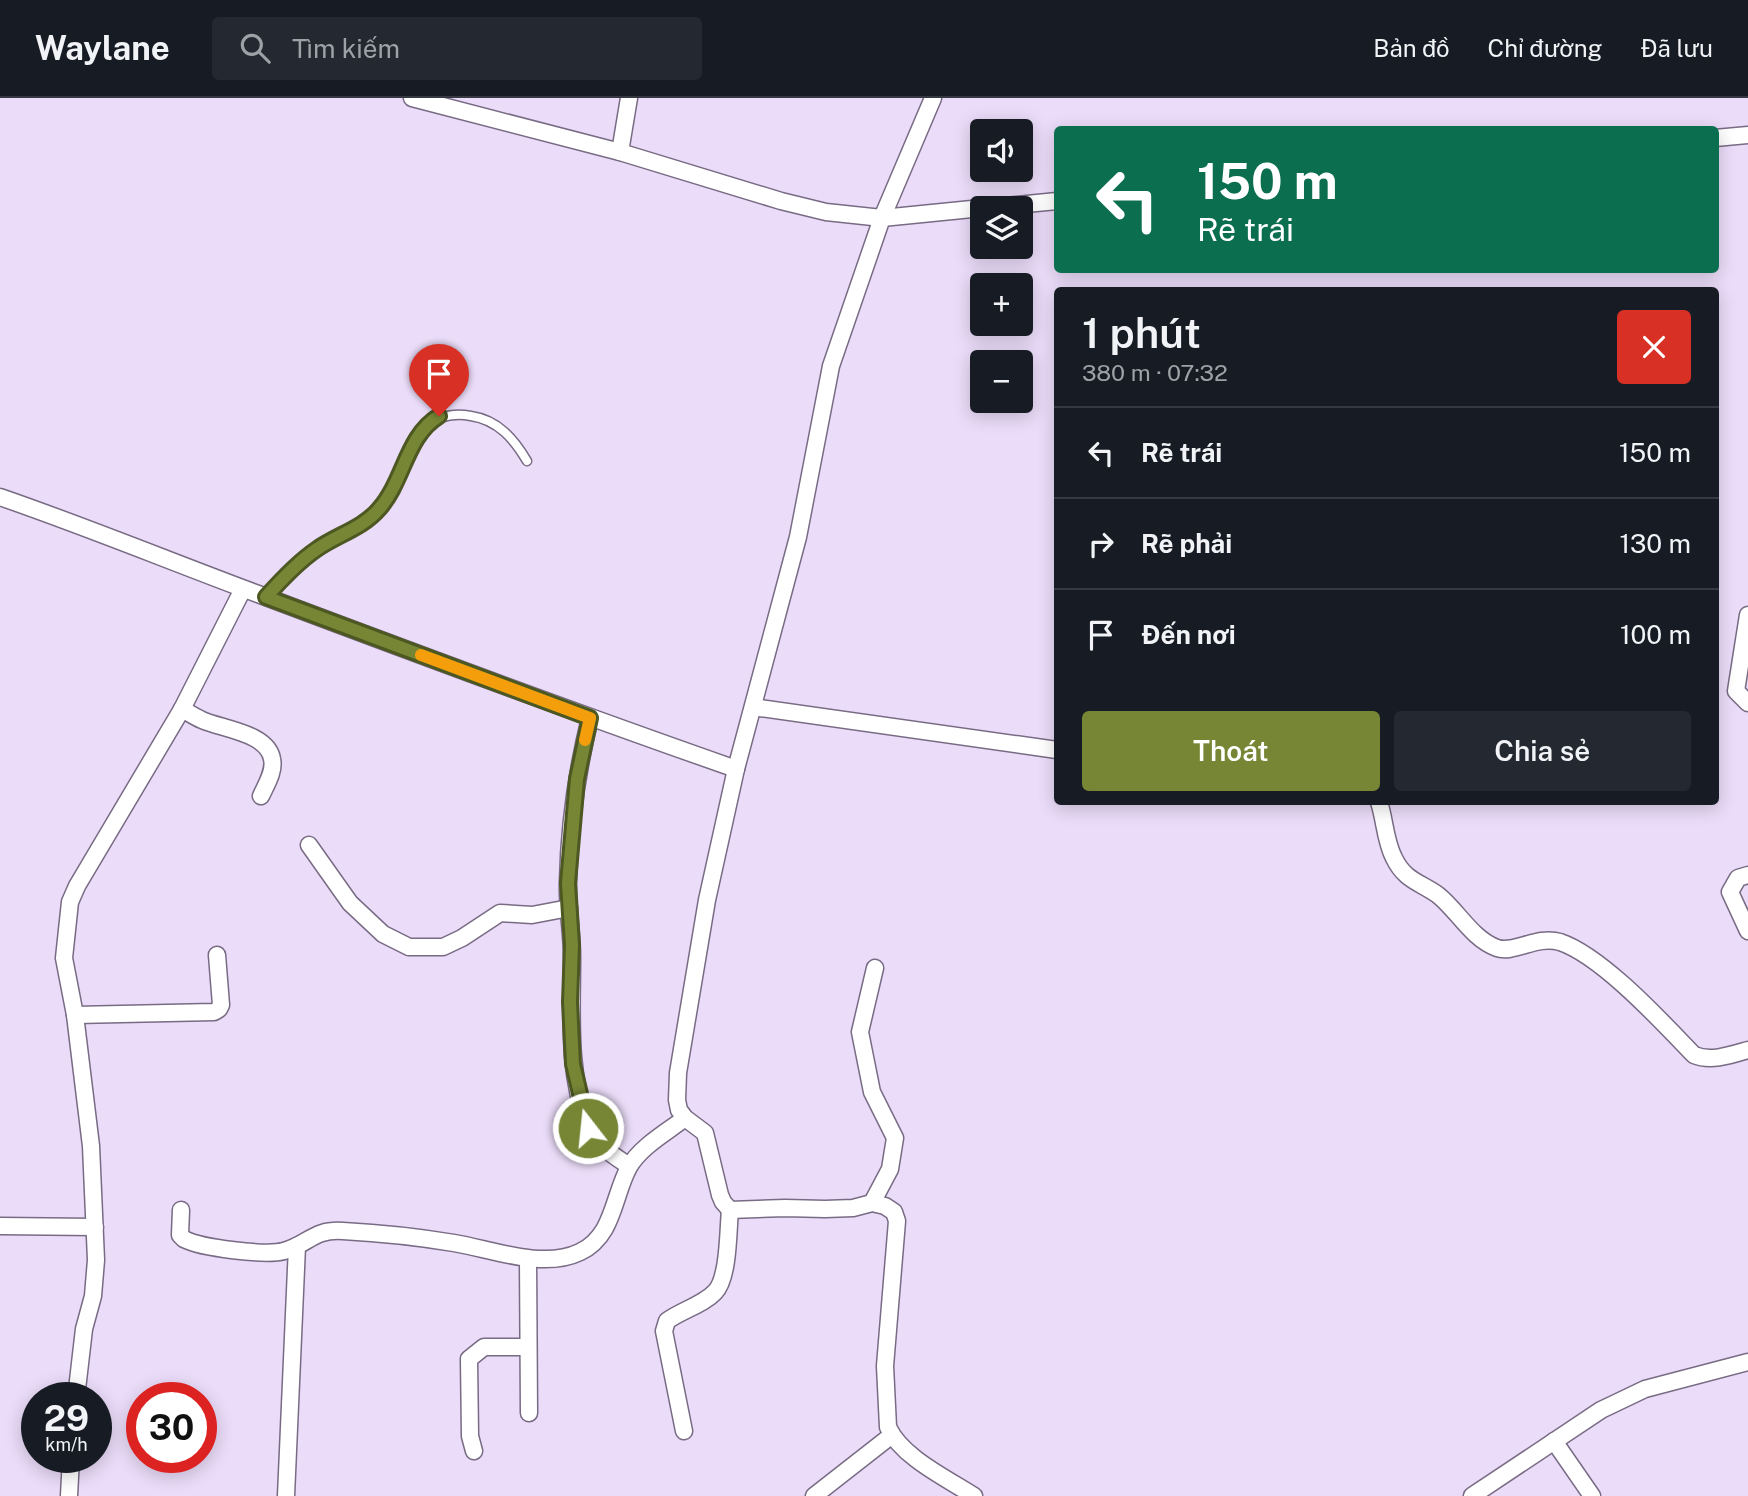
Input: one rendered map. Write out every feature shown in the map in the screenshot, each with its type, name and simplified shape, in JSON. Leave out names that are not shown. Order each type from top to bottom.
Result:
[{"type":"street","points":[[412,98],[456,104],[826,212],[882,218],[970,209]]},
{"type":"street","points":[[620,152],[629,98]]},
{"type":"street","points":[[684,1431],[664,1331],[667,1321],[716,1292],[723,1281],[730,1210],[720,1195],[705,1133],[685,1118],[677,1100],[678,1073],[707,900],[736,769],[799,537],[831,366],[882,218],[933,98]]},
{"type":"street","points":[[1719,138],[1748,135]]},
{"type":"street","points":[[1033,203],[1054,201]]},
{"type":"street","points":[[0,497],[91,528],[243,589],[590,718],[736,769]]},
{"type":"street","points":[[78,1382],[84,1329],[93,1296],[96,1260],[91,1146],[75,1014],[64,958],[70,902],[82,876],[182,709],[243,589]]},
{"type":"street","points":[[1748,615],[1745,653],[1736,691],[1748,703]]},
{"type":"street","points":[[753,707],[1054,750]]},
{"type":"street","points":[[182,709],[202,720],[252,737],[264,746],[270,753],[273,768],[261,796]]},
{"type":"street","points":[[590,718],[577,779],[568,883],[572,945],[571,1040],[579,1094],[588,1128],[607,1152],[629,1166]]},
{"type":"street","points":[[1380,805],[1392,855],[1400,870],[1421,887],[1436,893],[1483,940],[1507,950],[1542,940],[1558,942],[1596,964],[1628,990],[1694,1055],[1702,1058],[1717,1057],[1748,1049]]},
{"type":"street","points":[[309,845],[350,903],[383,934],[409,947],[443,947],[500,913],[532,915],[569,908]]},
{"type":"street","points":[[1748,876],[1738,878],[1730,892],[1748,931]]},
{"type":"street","points":[[75,1014],[214,1012],[221,1005],[217,955]]},
{"type":"street","points":[[872,1203],[890,1169],[895,1138],[872,1092],[860,1032],[875,968]]},
{"type":"street","points":[[181,1210],[180,1235],[189,1242],[236,1250],[282,1252],[324,1230],[452,1242],[528,1259],[564,1257],[579,1253],[591,1245],[607,1223],[629,1166],[641,1152],[685,1118]]},
{"type":"street","points":[[730,1210],[853,1208],[872,1203],[885,1206],[894,1212],[897,1221],[885,1366],[887,1420],[891,1435],[906,1451],[974,1496]]},
{"type":"street","points":[[0,1226],[95,1227]]},
{"type":"street","points":[[286,1496],[296,1246]]},
{"type":"street","points":[[528,1259],[529,1413]]},
{"type":"street","points":[[474,1451],[470,1436],[469,1359],[484,1347],[528,1347]]},
{"type":"street","points":[[1472,1496],[1601,1410],[1645,1389],[1748,1362]]},
{"type":"street","points":[[814,1496],[891,1435]]},
{"type":"street","points":[[1554,1441],[1592,1496]]},
{"type":"street","points":[[69,1496],[70,1473]]},
{"type":"lane","points":[[266,597],[316,550],[366,522],[380,509],[393,489],[415,441],[427,424],[439,416],[454,413],[491,422],[515,442],[527,461]]},
{"type":"slow traffic","points":[[421,655],[590,718],[585,740]]},
{"type":"route","points":[[439,416],[427,424],[415,441],[393,489],[380,509],[366,522],[316,550],[266,597],[590,718],[577,779],[568,883],[572,945],[571,1040],[573,1064],[588,1128]]}]
